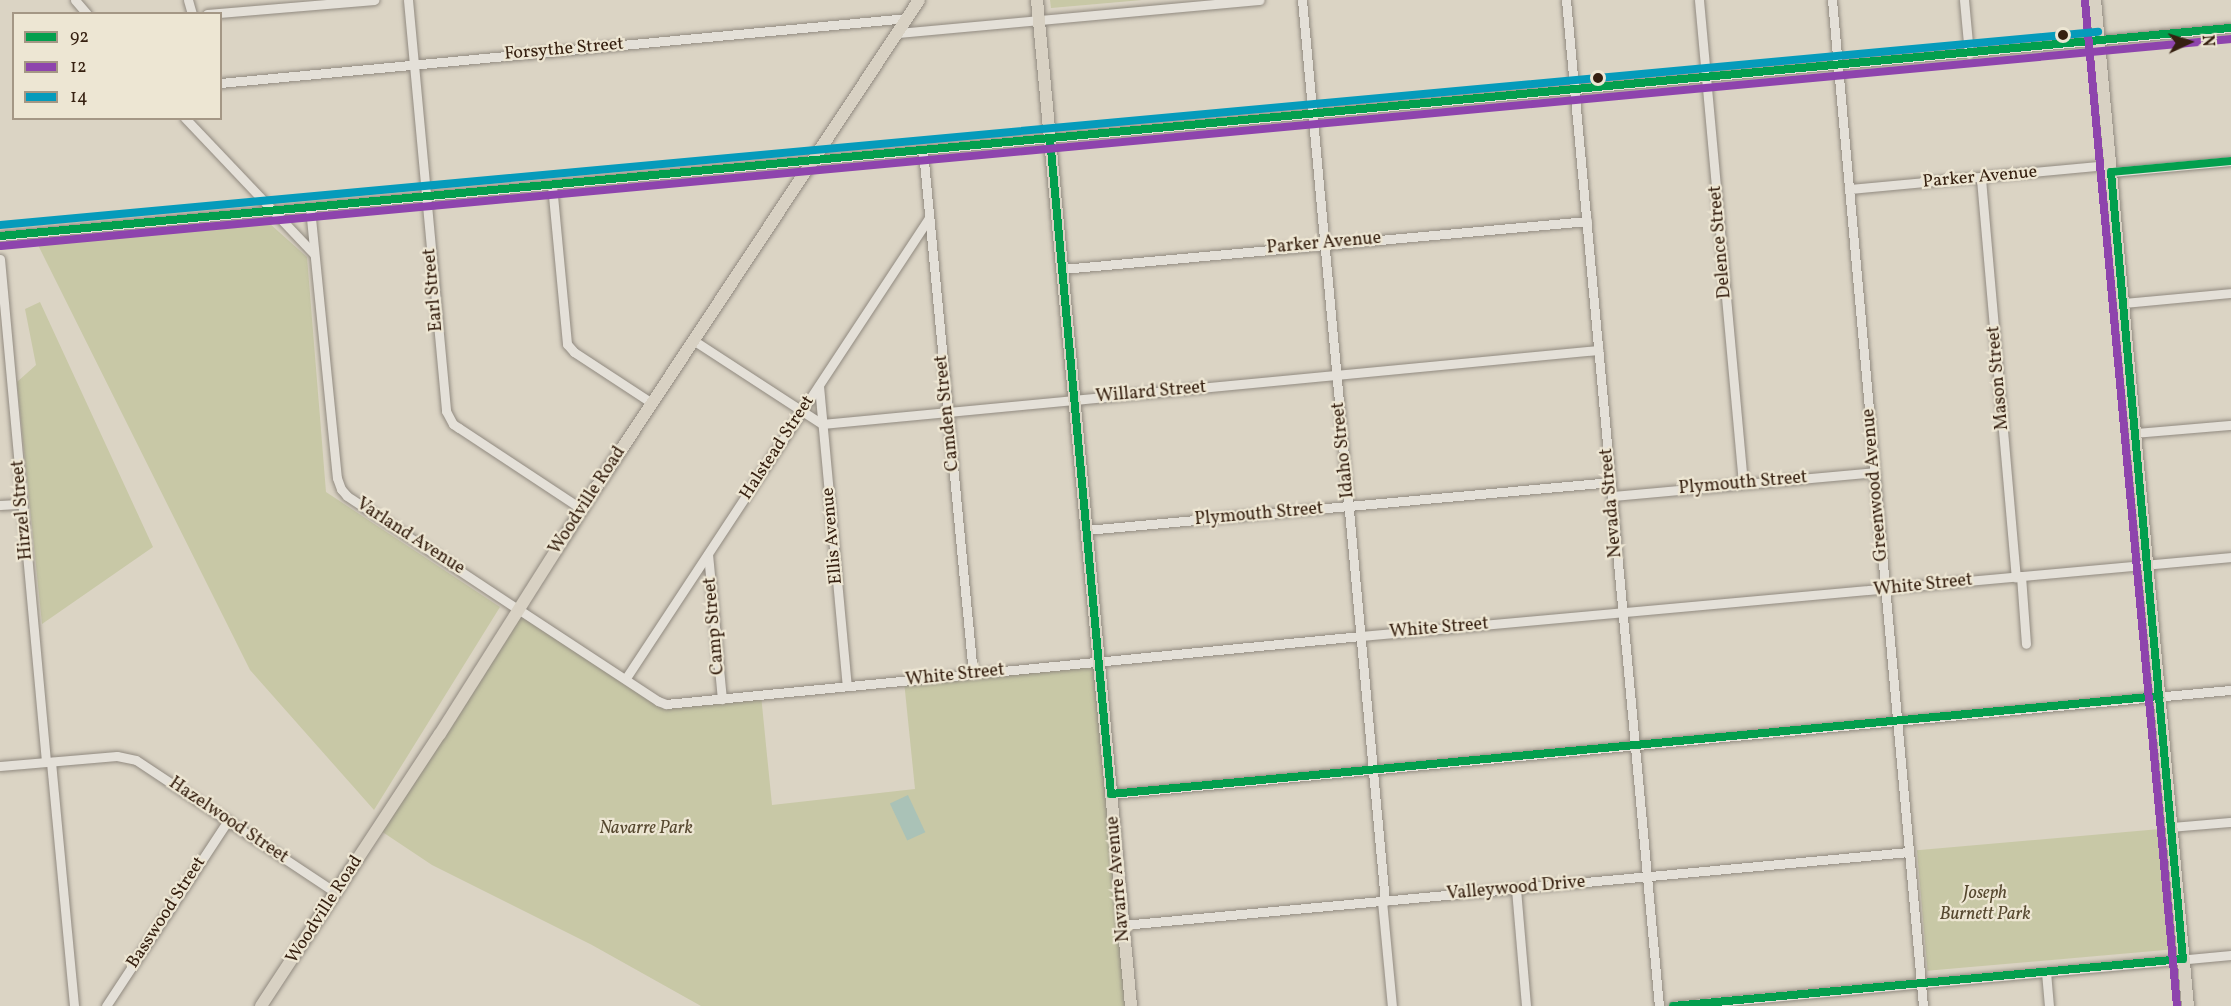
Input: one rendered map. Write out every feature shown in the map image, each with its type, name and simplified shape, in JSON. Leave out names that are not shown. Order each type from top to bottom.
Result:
[{"type":"main road","name":"Woodville Road","points":[[261,1006],[582,509],[919,0]]},
{"type":"main road","name":"Navarre Avenue","points":[[1037,0],[1131,1006]]},
{"type":"main road","points":[[2095,0],[2188,1006]]},
{"type":"street","points":[[75,0],[85,12]]},
{"type":"street","points":[[220,12],[271,4],[374,0]]},
{"type":"street","name":"Earl Street","points":[[408,0],[448,418],[459,428],[582,509]]},
{"type":"street","points":[[897,33],[1199,3],[1260,0]]},
{"type":"street","name":"Idaho Street","points":[[1302,0],[1373,769],[1392,1006]]},
{"type":"street","name":"Nevada Street","points":[[1566,0],[1659,1006]]},
{"type":"street","name":"Delence Street","points":[[1699,0],[1743,483]]},
{"type":"street","name":"Greenwood Avenue","points":[[1832,0],[1923,1006]]},
{"type":"street","points":[[1964,0],[1969,54]]},
{"type":"street","name":"Forsythe Street","points":[[222,83],[907,18]]},
{"type":"street","points":[[0,236],[2099,42],[2227,29],[2231,22]]},
{"type":"street","points":[[187,120],[271,211],[314,253]]},
{"type":"street","name":"Camden Street","points":[[922,151],[973,674]]},
{"type":"street","name":"Parker Avenue","points":[[1849,189],[2110,168],[2231,161]]},
{"type":"street","name":"Mason Street","points":[[1981,178],[2026,645]]},
{"type":"street","points":[[552,185],[567,344],[574,352],[652,403]]},
{"type":"street","name":"Varland Avenue","points":[[310,208],[337,478],[341,489],[347,496],[649,695]]},
{"type":"street","name":"Halstead Street","points":[[626,678],[929,218]]},
{"type":"street","name":"Parker Avenue","points":[[1062,269],[1587,221]]},
{"type":"street","name":"Hirzel Street","points":[[0,259],[22,504],[74,1006]]},
{"type":"street","points":[[2123,303],[2231,293]]},
{"type":"street","points":[[693,340],[822,424]]},
{"type":"street","name":"Willard Street","points":[[822,424],[1598,350]]},
{"type":"street","name":"Ellis Avenue","points":[[819,386],[847,686]]},
{"type":"street","points":[[2135,433],[2231,425]]},
{"type":"street","name":"Plymouth Street","points":[[1612,496],[1875,472]]},
{"type":"street","name":"Plymouth Street","points":[[1086,530],[1611,482]]},
{"type":"street","points":[[0,505],[22,504]]},
{"type":"street","name":"Camp Street","points":[[708,554],[722,699]]},
{"type":"street","name":"White Street","points":[[649,695],[666,704],[1361,636],[2231,557]]},
{"type":"street","points":[[1111,794],[2231,690]]},
{"type":"street","name":"Hazelwood Street","points":[[48,762],[117,756],[136,760],[336,893]]},
{"type":"street","points":[[0,766],[48,762]]},
{"type":"street","name":"Basswood Street","points":[[106,1006],[228,820]]},
{"type":"street","points":[[2171,827],[2231,822]]},
{"type":"street","name":"Valleywood Drive","points":[[1123,925],[1909,852]]},
{"type":"street","points":[[1516,889],[1527,1006]]},
{"type":"street","points":[[1673,1006],[2231,955]]},
{"type":"street","points":[[2046,972],[2049,1006]]},
{"type":"street","points":[[1791,995],[1792,1006]]},
{"type":"green space","points":[[1050,0],[1142,0],[1051,8]]},
{"type":"green space","points":[[269,223],[307,257],[326,492],[500,607],[374,810],[250,670],[38,245]]},
{"type":"green space","points":[[40,302],[153,547],[42,624],[17,382],[36,365],[25,309]]},
{"type":"green space","name":"Navarre Park","points":[[518,609],[658,701],[761,695],[772,805],[915,789],[904,681],[1098,662],[1130,1006],[701,1006],[592,945],[432,865],[378,829]]},
{"type":"green space","name":"Joseph Burnett Park","points":[[2160,829],[2171,950],[1927,971],[1917,850]]},
{"type":"shaded area","points":[[908,795],[925,832],[907,841],[890,803]]},
{"type":"transit line","name":"12","points":[[2085,1],[2177,1006]]},
{"type":"transit line","name":"92","points":[[0,236],[2231,28]]},
{"type":"transit line","name":"14","points":[[0,225],[2098,32]]},
{"type":"transit line","name":"12","points":[[1,246],[2231,39]]},
{"type":"transit line","name":"92","points":[[1050,139],[1111,794],[2159,696]]},
{"type":"transit line","name":"92","points":[[1673,1006],[2183,959],[2111,172],[2231,161]]}]
